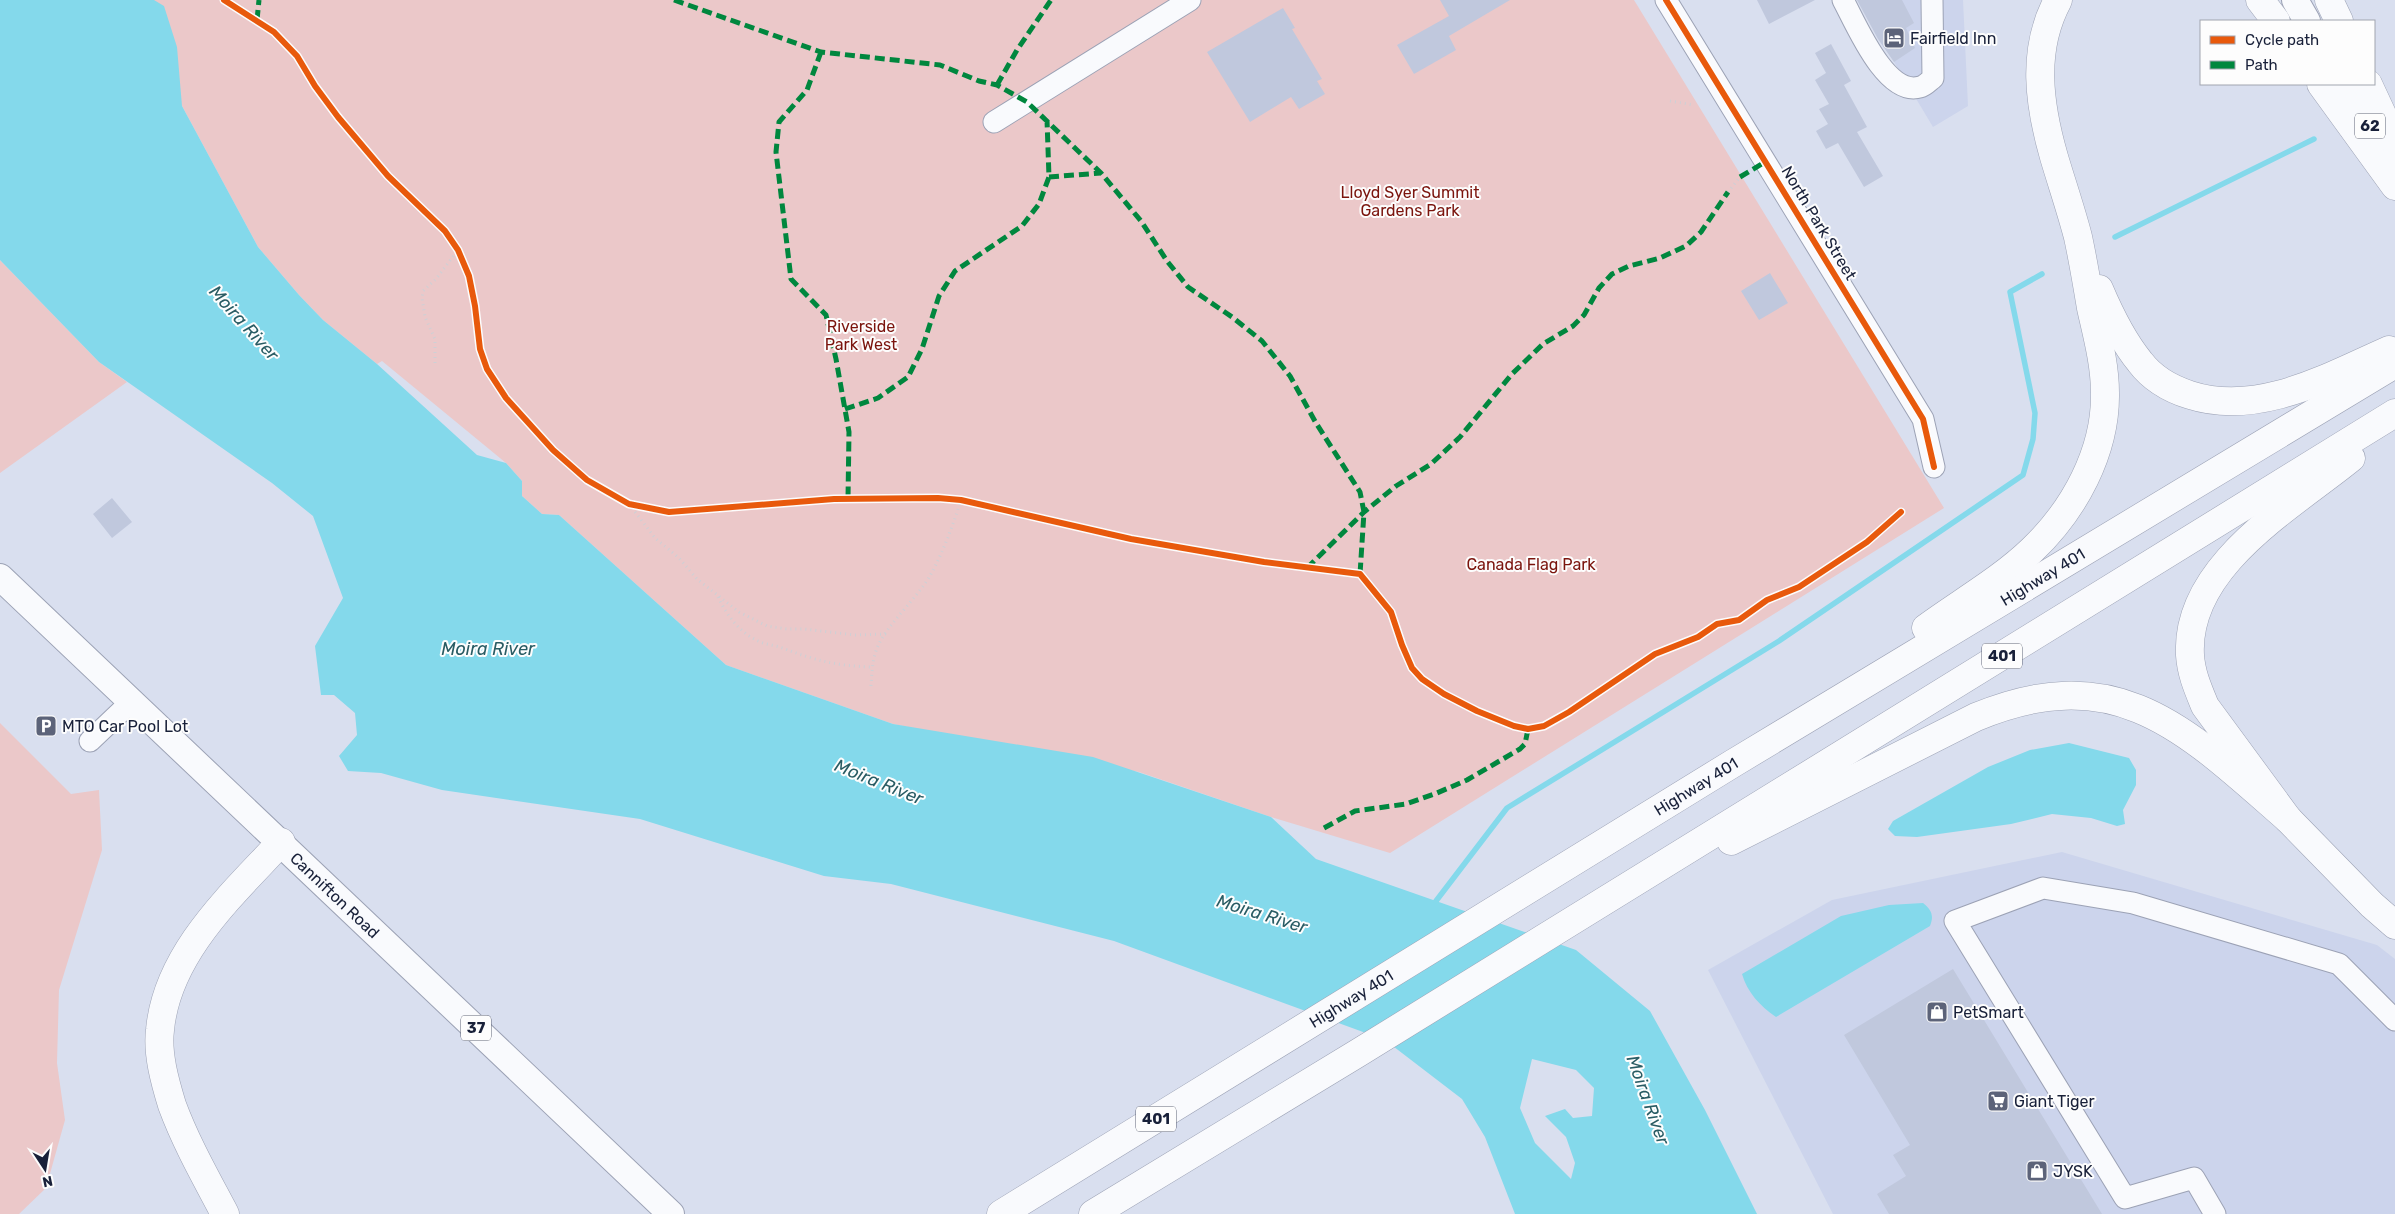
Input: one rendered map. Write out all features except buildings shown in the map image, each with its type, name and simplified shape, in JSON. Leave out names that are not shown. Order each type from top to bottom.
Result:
[{"type":"highway","points":[[2058,0],[2051,14],[2040,55],[2043,109],[2050,142],[2078,237],[2112,321],[2140,363],[2159,380],[2178,391],[2205,400],[2252,401],[2324,379],[2395,347]]},
{"type":"highway","points":[[2260,0],[2275,20]]},
{"type":"highway","points":[[2329,0],[2339,20]]},
{"type":"highway","points":[[2322,85],[2395,186]]},
{"type":"highway","points":[[2368,85],[2395,142]]},
{"type":"highway","points":[[1732,764],[2024,557],[2056,524],[2072,501],[2088,471],[2098,444],[2106,394],[2078,237]]},
{"type":"highway","name":"Highway 401","points":[[1001,1214],[1732,764],[2395,364]]},
{"type":"highway","name":"401","points":[[1093,1214],[1358,1053],[2395,413]]},
{"type":"highway","points":[[2288,819],[2205,706],[2195,679],[2190,655],[2194,622],[2207,589],[2217,573],[2242,545],[2395,422]]},
{"type":"highway","points":[[1599,904],[1772,821],[1976,716],[2014,703],[2055,696],[2092,696],[2148,712],[2183,733],[2221,761],[2288,819],[2372,905],[2395,925]]},
{"type":"highway","points":[[225,1214],[172,1104],[165,1081],[160,1031],[171,986],[197,937],[225,902],[281,842]]},
{"type":"main road","points":[[2295,0],[2306,20]]},
{"type":"main road","name":"62","points":[[2346,85],[2395,168]]},
{"type":"main road","name":"Cannifton Road","points":[[0,576],[671,1214]]},
{"type":"street","points":[[994,122],[1190,0]]},
{"type":"street","name":"North Park Street","points":[[1666,0],[1923,420],[1934,467]]},
{"type":"street","points":[[1843,0],[1881,68],[1896,82],[1912,88],[1922,87],[1932,78],[1932,0]]},
{"type":"street","points":[[90,741],[131,702]]},
{"type":"street","points":[[2215,1214],[2194,1178],[2125,1198],[1955,921],[2044,888],[2133,903],[2339,964],[2395,1020]]},
{"type":"path","points":[[1670,101],[1694,105]]},
{"type":"path","points":[[1728,192],[1740,177]]},
{"type":"path","points":[[435,362],[435,339],[425,317],[422,298],[423,291],[436,279],[458,250]]},
{"type":"path","points":[[871,686],[872,666],[878,648],[886,634],[909,606],[931,574],[948,539],[962,500]]},
{"type":"path","points":[[629,504],[655,538],[679,558],[697,578],[739,612],[767,626],[855,635],[886,634]]},
{"type":"path","points":[[718,596],[725,612],[741,630],[761,642],[825,663],[844,666],[872,666]]},
{"type":"shaded area","points":[[1857,0],[1963,0],[1968,106],[1933,127]]},
{"type":"shaded area","points":[[2062,852],[2377,945],[2395,959],[2395,1214],[1833,1214],[1708,970],[1832,900]]},
{"type":"green space","name":"Riverside Park West","points":[[135,0],[1634,0],[1944,508],[1390,853],[1271,817],[1139,772],[893,724],[726,665],[559,515],[542,514],[522,496],[522,481],[506,463],[382,361],[377,364],[323,320],[258,247],[182,106]]},
{"type":"green space","points":[[0,260],[99,362],[127,382],[0,473]]},
{"type":"green space","points":[[0,723],[71,794],[99,790],[102,850],[59,990],[57,1063],[65,1120],[46,1188],[19,1214],[0,1214]]},
{"type":"water","name":"Moira River","points":[[0,0],[154,0],[164,6],[177,47],[182,106],[258,247],[299,295],[323,320],[377,364],[477,455],[506,463],[522,481],[522,496],[542,514],[559,515],[726,665],[893,724],[1093,757],[1271,817],[1316,859],[1576,950],[1650,1011],[1705,1110],[1757,1214],[1515,1214],[1485,1137],[1462,1099],[1385,1040],[1114,941],[891,884],[824,876],[640,819],[442,790],[381,773],[348,771],[339,756],[357,735],[355,713],[334,695],[321,695],[315,646],[343,598],[313,516],[272,483],[99,362],[0,260]],"holes":[[[1532,1059],[1576,1070],[1594,1088],[1592,1116],[1573,1118],[1565,1109],[1545,1116],[1566,1137],[1575,1163],[1571,1179],[1535,1143],[1520,1108]]]},
{"type":"water","points":[[2069,743],[2129,758],[2136,770],[2136,785],[2123,810],[2125,824],[2117,826],[2091,818],[2052,814],[2011,824],[1917,837],[1895,836],[1888,829],[1893,821],[1988,767],[2030,750]]},
{"type":"water","points":[[1923,903],[1931,913],[1930,926],[1776,1017],[1755,998],[1744,981],[1742,974],[1841,916],[1889,905]]},
{"type":"waterway","points":[[2115,237],[2314,139]]},
{"type":"waterway","points":[[1436,901],[1507,808],[1779,641],[2023,475],[2033,439],[2035,413],[2010,292],[2042,274]]},
{"type":"marked path","points":[[257,20],[259,0]]},
{"type":"marked path","points":[[674,0],[821,52],[940,65],[979,81],[997,85],[1027,102],[1101,173],[1141,221],[1167,261],[1188,287],[1232,317],[1262,341],[1290,376],[1316,423],[1360,492],[1364,512],[1360,574]]},
{"type":"marked path","points":[[997,85],[1017,50],[1051,0]]},
{"type":"marked path","points":[[821,52],[807,90],[779,122],[776,152],[791,279],[826,315],[836,359],[849,432],[848,499]]},
{"type":"marked path","points":[[845,409],[878,398],[908,377],[922,349],[939,296],[955,271],[1022,226],[1039,204],[1049,177],[1047,120]]},
{"type":"marked path","points":[[1740,177],[1765,162]]},
{"type":"marked path","points":[[1049,177],[1101,173]]},
{"type":"marked path","points":[[1307,568],[1364,512],[1396,486],[1431,464],[1460,437],[1512,374],[1543,344],[1573,326],[1584,315],[1599,288],[1612,274],[1629,266],[1660,258],[1686,246],[1701,232],[1728,192]]},
{"type":"marked path","points":[[1324,828],[1355,811],[1406,804],[1467,780],[1520,749],[1525,744],[1528,729]]},
{"type":"cycle path","points":[[224,0],[274,32],[297,56],[315,86],[338,117],[388,176],[445,231],[458,250],[469,276],[480,349],[487,369],[506,398],[553,450],[587,480],[629,504],[669,512],[834,499],[938,498],[961,500],[1131,539],[1264,562],[1360,574],[1391,612],[1412,668],[1422,679],[1444,694],[1477,711],[1514,726],[1528,729],[1544,726],[1569,712],[1655,654],[1698,637],[1717,624],[1739,620],[1767,600],[1799,587],[1867,542],[1901,512]]},
{"type":"cycle path","points":[[1666,0],[1923,419],[1934,467]]},
{"type":"place","name":"Fairfield Inn","points":[[1894,38]]},
{"type":"place","name":"MTO Car Pool Lot","points":[[46,726]]},
{"type":"place","name":"PetSmart","points":[[1937,1012]]},
{"type":"place","name":"Giant Tiger","points":[[1998,1101]]},
{"type":"place","name":"JYSK","points":[[2037,1171]]},
{"type":"park label","name":"Lloyd Syer Summit Gardens Park","points":[[1410,201]]},
{"type":"park label","name":"Canada Flag Park","points":[[1531,564]]}]
